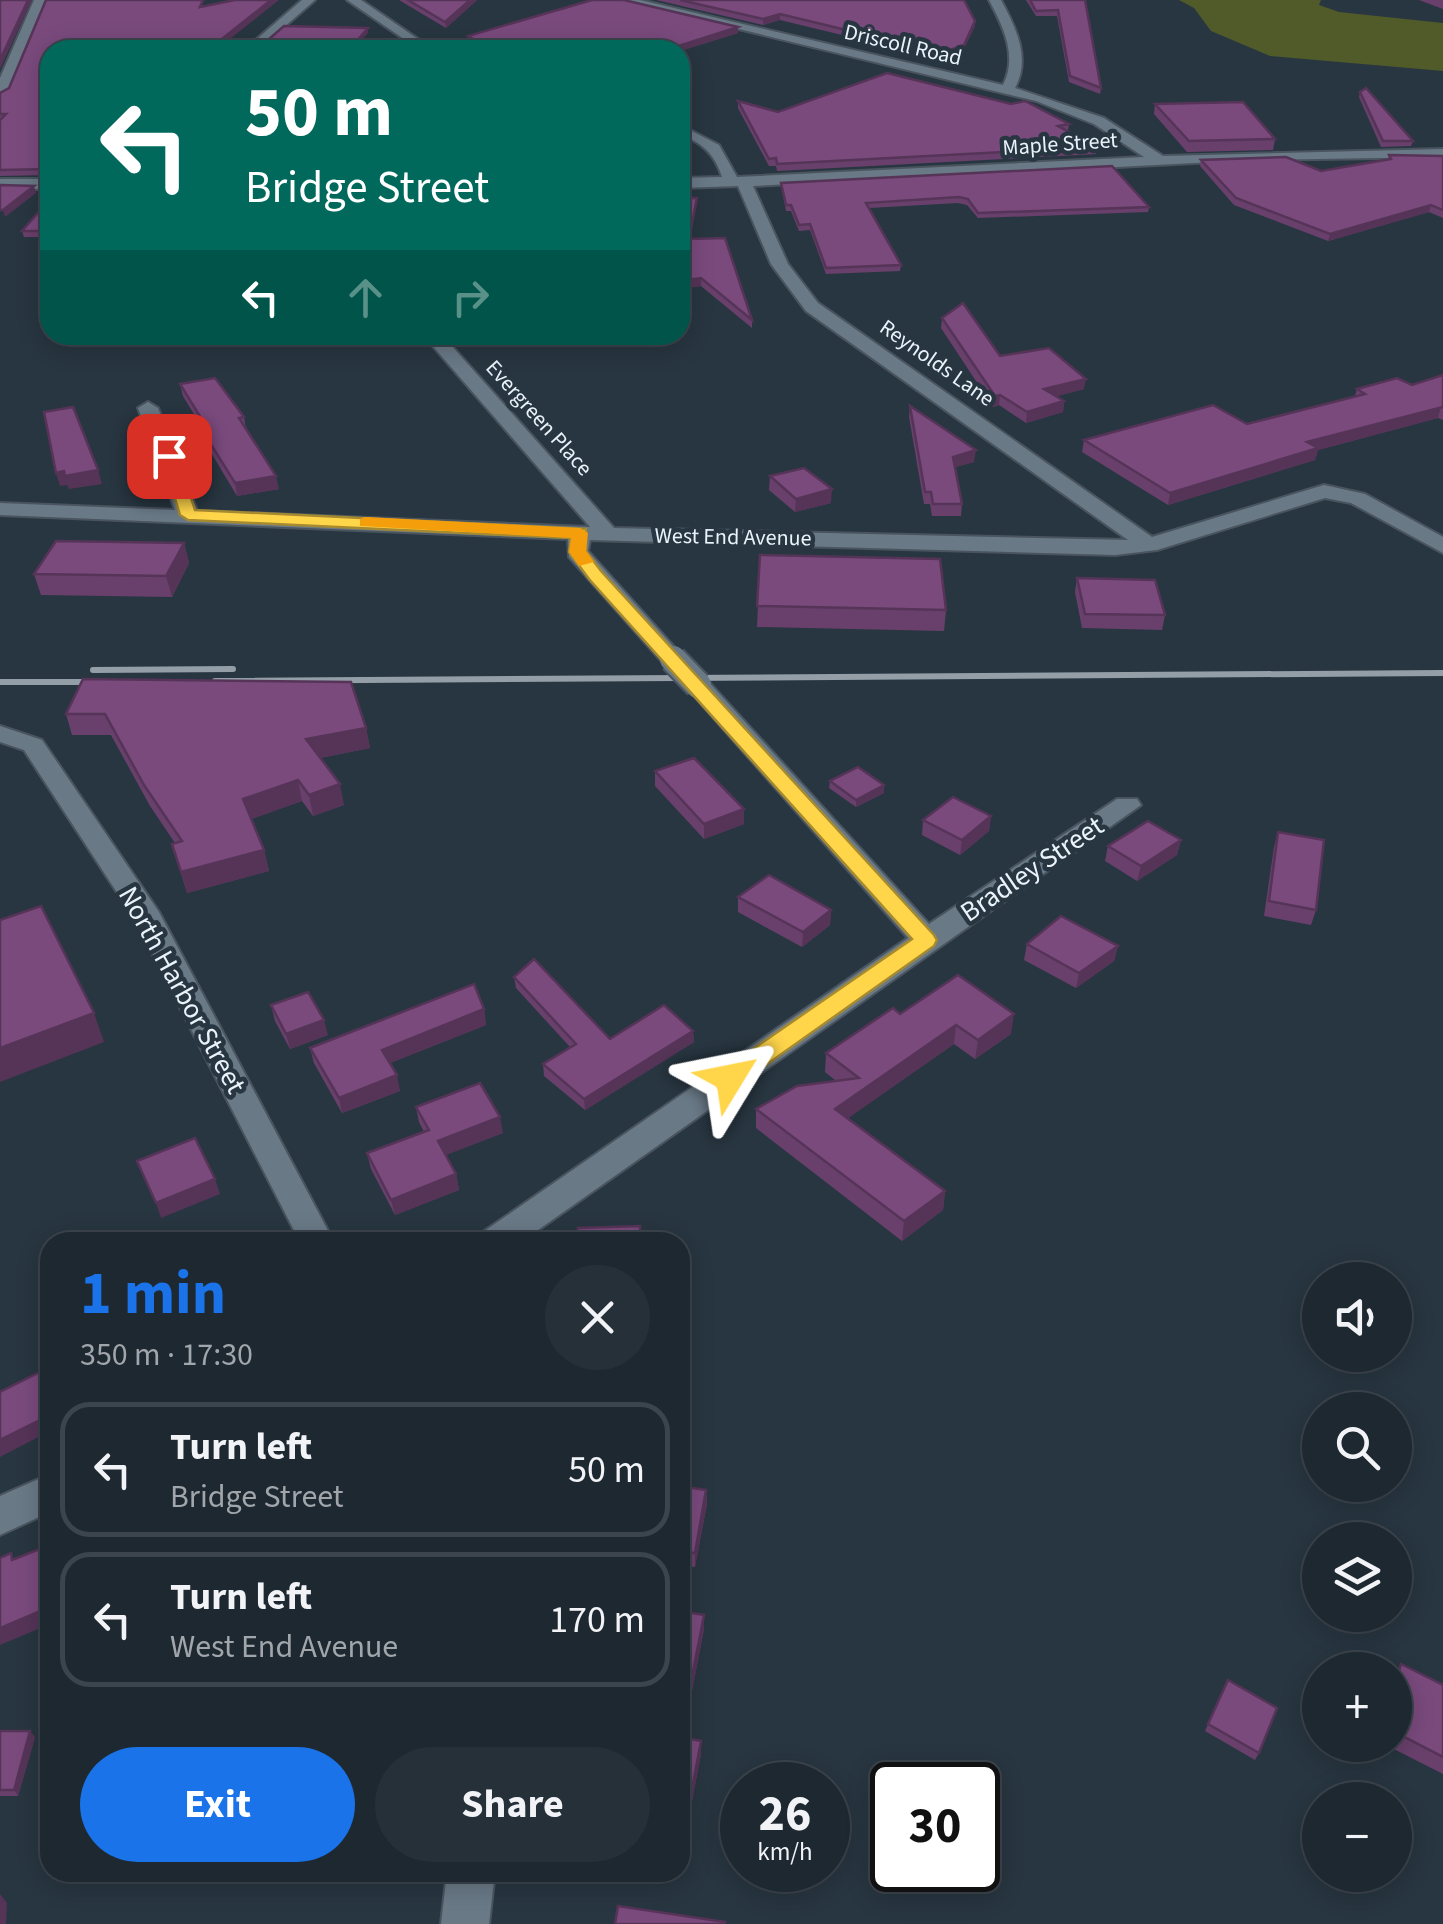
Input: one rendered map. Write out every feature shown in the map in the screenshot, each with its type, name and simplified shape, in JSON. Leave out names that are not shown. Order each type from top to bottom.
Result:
[{"type":"street","points":[[0,93],[40,0]]},
{"type":"street","points":[[262,40],[309,0]]},
{"type":"street","points":[[353,0],[413,40]]},
{"type":"street","name":"Driscoll Road","points":[[625,0],[1061,104],[1099,121],[1158,159]]},
{"type":"street","points":[[995,0],[1016,50],[1016,72],[1008,90]]},
{"type":"street","points":[[12,28],[29,28]]},
{"type":"street","name":"Reynolds Lane","points":[[690,133],[710,142],[720,153],[776,262],[794,290],[812,307],[1149,545]]},
{"type":"street","points":[[1402,152],[1432,170]]},
{"type":"street","name":"Maple Street","points":[[690,183],[1158,159],[1443,153]]},
{"type":"street","points":[[0,184],[40,184]]},
{"type":"street","name":"Evergreen Place","points":[[441,345],[608,534]]},
{"type":"street","points":[[148,408],[188,515]]},
{"type":"street","name":"West End Avenue","points":[[0,509],[1068,548],[1149,545],[1308,493],[1339,491],[1443,546]]},
{"type":"street","points":[[580,533],[577,552],[926,940]]},
{"type":"street","name":"North Harbor Street","points":[[0,734],[33,745],[149,920],[312,1232]]},
{"type":"street","name":"Bradley Street","points":[[509,1232],[926,940],[1127,805]]},
{"type":"street","points":[[0,1516],[40,1497]]},
{"type":"street","points":[[465,1924],[470,1882]]},
{"type":"green space","points":[[1179,0],[1321,0],[1319,5],[1339,12],[1443,23],[1443,71],[1270,56],[1211,31],[1194,8]]},
{"type":"building","points":[[0,0],[28,0],[0,60]]},
{"type":"building","points":[[46,0],[203,0],[200,7],[235,0],[271,0],[221,40],[40,40],[40,169],[0,170],[0,120],[6,114],[0,114],[0,93],[9,88]]},
{"type":"building","points":[[408,0],[470,0],[445,22]]},
{"type":"building","points":[[592,0],[624,0],[738,27],[690,42],[475,40],[468,36]]},
{"type":"building","points":[[680,0],[964,0],[975,21],[964,45],[942,53],[780,14],[763,19]]},
{"type":"building","points":[[1030,0],[1085,0],[1101,88],[1070,76],[1058,10],[1036,11]]},
{"type":"building","points":[[284,26],[368,28],[358,40],[268,40]]},
{"type":"building","points":[[887,73],[1011,104],[1025,101],[1069,124],[1058,126],[1097,147],[777,164],[776,158],[769,159],[738,101],[778,112]]},
{"type":"building","points":[[1366,88],[1413,141],[1383,141],[1360,92]]},
{"type":"building","points":[[1243,102],[1275,139],[1189,141],[1155,104]]},
{"type":"building","points":[[1389,155],[1443,156],[1443,210],[1431,205],[1330,234],[1236,198],[1201,160],[1286,157],[1321,171],[1391,159]]},
{"type":"building","points":[[1112,166],[1149,207],[978,213],[968,199],[959,197],[866,203],[901,265],[826,268],[810,224],[799,225],[791,205],[786,205],[781,183]]},
{"type":"building","points":[[0,185],[34,186],[0,210]]},
{"type":"building","points":[[690,198],[697,198],[690,234]]},
{"type":"building","points":[[40,210],[40,231],[22,231]]},
{"type":"building","points":[[725,238],[752,320],[701,278],[690,280],[690,239]]},
{"type":"building","points":[[963,303],[1000,356],[1049,348],[1086,379],[1044,389],[1064,401],[1027,412],[1000,395],[995,396],[942,318]]},
{"type":"building","points":[[1443,375],[1443,407],[1307,442],[1318,448],[1170,493],[1084,440],[1213,405],[1247,424],[1365,394],[1357,389],[1397,378],[1412,385]]},
{"type":"building","points":[[215,378],[244,417],[239,418],[276,476],[235,483],[195,419],[201,418],[180,384]]},
{"type":"building","points":[[910,406],[976,450],[953,457],[962,504],[933,504],[931,492],[925,492]]},
{"type":"building","points":[[73,407],[98,470],[65,476],[64,471],[56,473],[44,412]]},
{"type":"building","points":[[804,468],[832,489],[796,499],[770,476]]},
{"type":"building","points":[[56,541],[184,543],[166,576],[34,574]]},
{"type":"building","points":[[760,555],[940,559],[946,610],[757,606]]},
{"type":"building","points":[[1077,578],[1155,580],[1165,615],[1085,614]]},
{"type":"building","points":[[83,679],[351,682],[366,728],[306,739],[340,784],[309,795],[298,780],[243,799],[264,850],[181,872],[172,844],[182,841],[144,785],[105,714],[66,714]]},
{"type":"building","points":[[694,758],[744,809],[704,824],[655,771]]},
{"type":"building","points":[[858,767],[884,785],[856,800],[830,781]]},
{"type":"building","points":[[953,797],[991,816],[962,840],[923,820]]},
{"type":"building","points":[[1148,821],[1181,840],[1141,866],[1108,846]]},
{"type":"building","points":[[1278,832],[1324,840],[1316,910],[1269,901]]},
{"type":"building","points":[[769,875],[831,910],[803,932],[738,897]]},
{"type":"building","points":[[41,906],[94,1013],[0,1048],[0,920]]},
{"type":"building","points":[[1061,916],[1118,946],[1079,973],[1027,944]]},
{"type":"building","points":[[534,959],[610,1039],[664,1005],[693,1031],[584,1099],[543,1064],[576,1044],[514,977]]},
{"type":"building","points":[[958,975],[1014,1014],[978,1040],[956,1025],[835,1109],[945,1191],[904,1221],[756,1109],[797,1086],[859,1078],[826,1053],[893,1008],[900,1014]]},
{"type":"building","points":[[474,984],[484,1009],[382,1050],[397,1075],[339,1098],[310,1048]]},
{"type":"building","points":[[308,992],[324,1020],[286,1034],[271,1005]]},
{"type":"building","points":[[480,1083],[500,1117],[438,1141],[456,1174],[391,1200],[367,1153],[429,1130],[416,1107]]},
{"type":"building","points":[[195,1138],[215,1179],[156,1203],[137,1161]]},
{"type":"building","points":[[640,1226],[640,1232],[578,1232],[578,1228]]},
{"type":"building","points":[[40,1372],[40,1420],[0,1440],[0,1392]]},
{"type":"building","points":[[690,1488],[706,1490],[695,1553],[690,1552]]},
{"type":"building","points":[[40,1549],[40,1611],[0,1628],[0,1558],[11,1553],[12,1560]]},
{"type":"building","points":[[690,1613],[704,1615],[690,1682]]},
{"type":"building","points":[[1412,1670],[1443,1685],[1443,1757],[1412,1741]]},
{"type":"building","points":[[1228,1680],[1277,1708],[1259,1753],[1208,1724]]},
{"type":"building","points":[[0,1731],[30,1731],[14,1790],[0,1790]]},
{"type":"building","points":[[690,1739],[701,1741],[690,1799]]},
{"type":"building","points":[[618,1906],[725,1922],[615,1924]]},
{"type":"railway","points":[[93,670],[233,669]]},
{"type":"railway","points":[[215,681],[1443,673]]},
{"type":"railway","points":[[0,682],[110,682]]},
{"type":"slow traffic","points":[[365,522],[580,533],[577,552],[585,562]]},
{"type":"route","points":[[169,456],[188,515],[580,533],[577,552],[595,575],[926,940],[730,1078]]}]
